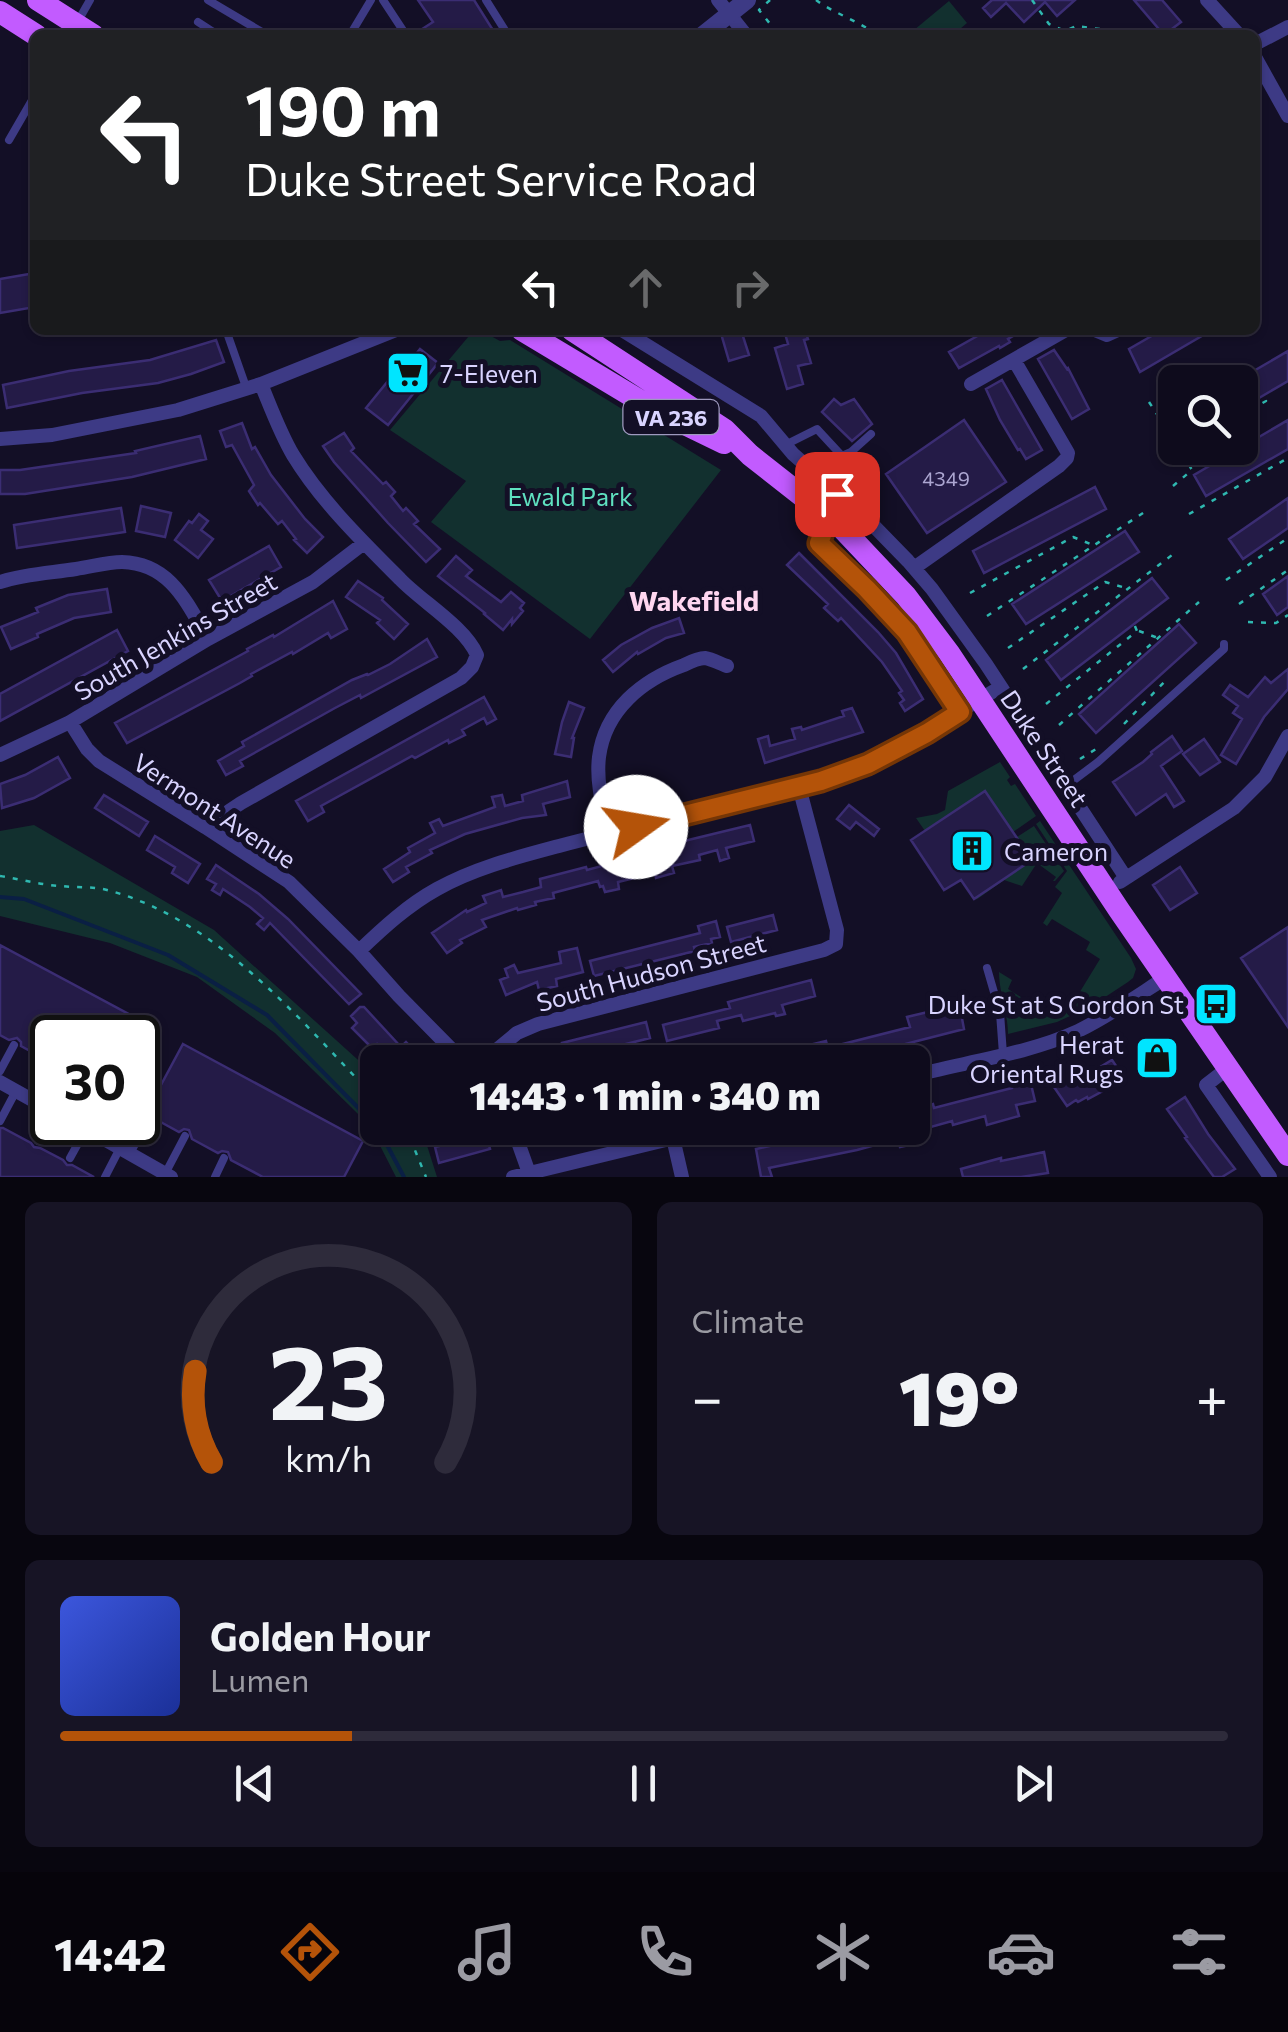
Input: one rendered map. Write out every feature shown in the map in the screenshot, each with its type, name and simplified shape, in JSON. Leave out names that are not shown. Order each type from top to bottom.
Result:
[{"type":"main road","points":[[38,0],[77,30]]},
{"type":"main road","points":[[0,12],[30,31]]},
{"type":"main road","name":"Duke Street","points":[[530,335],[652,408],[750,455],[835,507],[860,545],[906,596],[949,653],[970,706],[1116,885],[1165,978],[1288,1156]]},
{"type":"main road","name":"Duke Street","points":[[580,335],[725,430],[750,455]]},
{"type":"street","points":[[707,30],[724,7],[747,0]]},
{"type":"street","points":[[1207,0],[1234,30]]},
{"type":"street","points":[[724,7],[742,30]]},
{"type":"street","points":[[1260,41],[1288,27]]},
{"type":"street","points":[[1260,66],[1288,116]]},
{"type":"street","points":[[0,439],[28,438],[178,410],[254,386],[372,335]]},
{"type":"street","points":[[630,335],[760,416],[818,478],[835,507],[870,522],[914,568],[950,613],[1066,786],[1116,885],[1234,808],[1281,763],[1288,736]]},
{"type":"street","points":[[971,384],[1057,335]]},
{"type":"street","points":[[914,568],[1067,458],[1068,453],[1014,360]]},
{"type":"street","points":[[206,827],[461,678],[476,655],[472,644],[416,596],[364,543],[300,465],[254,386]]},
{"type":"street","name":"South Jenkins Street","points":[[0,755],[70,722],[314,582],[364,543]]},
{"type":"street","points":[[0,582],[112,562],[141,564],[169,579],[208,640]]},
{"type":"street","points":[[609,833],[599,791],[600,752],[618,710],[639,687],[669,670],[704,658],[728,666]]},
{"type":"street","points":[[359,950],[418,900],[465,875],[609,833],[799,787],[868,764],[1001,687]]},
{"type":"street","name":"Vermont Avenue","points":[[70,722],[98,761],[289,882],[447,1045]]},
{"type":"street","name":"South Hudson Street","points":[[503,1045],[538,1024],[836,944],[838,939],[799,787]]},
{"type":"street","points":[[930,1072],[1075,1032],[1165,978]]},
{"type":"street","points":[[1228,1068],[1206,1084],[1270,1177]]},
{"type":"street","points":[[0,1082],[30,1099]]},
{"type":"street","points":[[114,1145],[168,1175]]},
{"type":"street","points":[[520,1145],[529,1173]]},
{"type":"street","points":[[513,1177],[644,1145]]},
{"type":"street","points":[[675,1145],[682,1177]]},
{"type":"lane","points":[[81,30],[90,0]]},
{"type":"lane","points":[[208,0],[258,30]]},
{"type":"lane","points":[[353,30],[371,0]]},
{"type":"lane","points":[[384,0],[403,30]]},
{"type":"lane","points":[[486,0],[505,30]]},
{"type":"lane","points":[[198,22],[210,30]]},
{"type":"lane","points":[[9,140],[30,104]]},
{"type":"lane","points":[[228,335],[254,386]]},
{"type":"lane","points":[[786,445],[816,429],[842,456]]},
{"type":"lane","points":[[818,478],[871,434]]},
{"type":"lane","points":[[1066,786],[1210,662],[1224,649],[1224,644]]},
{"type":"lane","points":[[986,968],[1000,1014],[1003,1054]]},
{"type":"lane","points":[[0,1071],[14,1044]]},
{"type":"lane","points":[[0,1121],[16,1091]]},
{"type":"lane","points":[[168,1175],[184,1136]]},
{"type":"lane","points":[[70,1158],[74,1145]]},
{"type":"lane","points":[[104,1177],[130,1145]]},
{"type":"lane","points":[[214,1177],[224,1158]]},
{"type":"path","points":[[770,0],[759,10],[775,30]]},
{"type":"path","points":[[816,0],[871,30]]},
{"type":"path","points":[[1032,0],[1049,24],[1062,30]]},
{"type":"path","points":[[1067,30],[1076,26],[1107,30]]},
{"type":"path","points":[[1258,406],[1266,401],[1264,395]]},
{"type":"path","points":[[1149,402],[1158,416]]},
{"type":"path","points":[[1189,514],[1288,458]]},
{"type":"path","points":[[1174,486],[1192,470],[1190,465]]},
{"type":"path","points":[[988,616],[1146,512]]},
{"type":"path","points":[[1068,529],[1074,537],[1094,546]]},
{"type":"path","points":[[970,593],[1074,537]]},
{"type":"path","points":[[1226,580],[1288,538]]},
{"type":"path","points":[[1023,670],[1172,556]]},
{"type":"path","points":[[1239,604],[1288,570]]},
{"type":"path","points":[[1100,576],[1105,582],[1129,588]]},
{"type":"path","points":[[1008,648],[1105,582]]},
{"type":"path","points":[[1058,724],[1200,602]]},
{"type":"path","points":[[1248,622],[1276,623],[1288,615]]},
{"type":"path","points":[[1134,624],[1137,631],[1158,638]]},
{"type":"path","points":[[1046,704],[1137,631]]},
{"type":"path","points":[[1124,723],[1168,678]]},
{"type":"path","points":[[1080,759],[1105,742]]},
{"type":"path","points":[[0,876],[104,889],[185,924],[215,943],[273,993],[360,1082]]},
{"type":"path","points":[[413,1145],[426,1177]]},
{"type":"green space","points":[[949,1],[967,23],[959,30],[914,30]]},
{"type":"green space","name":"Ewald Park","points":[[470,335],[489,335],[500,341],[510,340],[721,470],[590,639],[431,522],[466,481],[390,430]]},
{"type":"green space","points":[[1000,762],[1011,786],[1015,784],[1036,816],[1013,832],[985,791],[925,831],[916,818],[945,810],[948,791]]},
{"type":"green space","points":[[1040,821],[1136,969],[1133,978],[1090,1007],[1057,1022],[1008,1034],[999,972],[1012,980],[1008,989],[1050,1015],[1057,1004],[1070,1008],[1100,959],[1086,950],[1090,942],[1052,919],[1047,926],[1043,923],[1062,893],[1055,887],[1067,871],[1036,824]]},
{"type":"green space","points":[[34,825],[214,930],[360,1062],[360,1116],[275,1033],[197,977],[110,943],[0,916],[0,831]]},
{"type":"green space","points":[[1034,826],[1064,871],[1053,881],[1056,877],[1037,863],[1022,886],[1004,880],[976,900],[1017,837]]},
{"type":"green space","points":[[380,1145],[427,1145],[437,1177],[396,1177]]},
{"type":"building","points":[[418,0],[474,0],[493,30],[421,30],[433,22]]},
{"type":"building","points":[[992,0],[1075,0],[1057,16],[1045,2],[1024,22],[1006,3],[991,17],[983,8]]},
{"type":"building","points":[[1134,0],[1162,0],[1181,22],[1171,30],[1160,30]]},
{"type":"building","points":[[30,274],[30,308],[0,313],[0,279]]},
{"type":"building","points":[[721,335],[743,335],[749,355],[729,361]]},
{"type":"building","points":[[785,335],[807,335],[808,339],[804,340],[811,363],[798,366],[803,384],[787,389],[775,348],[788,344]]},
{"type":"building","points":[[979,335],[1015,335],[1000,348],[959,368],[949,352]]},
{"type":"building","points":[[1153,335],[1203,335],[1140,372],[1129,349]]},
{"type":"building","points":[[216,340],[224,362],[191,374],[7,408],[3,385],[150,360]]},
{"type":"building","points":[[420,349],[438,363],[388,425],[366,408]]},
{"type":"building","points":[[1054,350],[1089,409],[1072,419],[1038,359]]},
{"type":"building","points":[[1288,351],[1288,381],[1258,398],[1258,368]]},
{"type":"building","points":[[1002,380],[1042,450],[1026,459],[1000,420],[986,389]]},
{"type":"building","points":[[834,399],[841,405],[854,399],[872,424],[852,441],[822,412]]},
{"type":"building","points":[[964,420],[1006,482],[927,533],[886,474]]},
{"type":"building","points":[[1288,420],[1288,449],[1206,496],[1194,475],[1211,465],[1258,465],[1258,438]]},
{"type":"building","points":[[242,423],[252,449],[255,447],[271,475],[323,537],[307,553],[282,521],[278,524],[258,505],[249,491],[254,485],[232,445],[226,447],[220,431]]},
{"type":"building","points":[[344,433],[354,448],[351,451],[383,484],[386,482],[403,511],[406,508],[418,521],[414,524],[440,549],[426,562],[323,446]]},
{"type":"building","points":[[200,436],[206,459],[132,477],[25,494],[0,494],[0,470],[136,453]]},
{"type":"building","points":[[1095,487],[1106,509],[984,573],[973,551]]},
{"type":"building","points":[[1288,498],[1288,528],[1243,559],[1229,539]]},
{"type":"building","points":[[141,506],[171,513],[165,537],[136,531]]},
{"type":"building","points":[[121,508],[125,532],[17,548],[14,525]]},
{"type":"building","points":[[199,514],[208,521],[201,530],[213,539],[198,558],[175,540]]},
{"type":"building","points":[[1125,531],[1139,552],[1026,624],[1012,604]]},
{"type":"building","points":[[269,546],[281,567],[222,601],[209,580]]},
{"type":"building","points":[[799,553],[896,653],[923,699],[905,711],[900,703],[904,700],[899,693],[902,691],[882,662],[841,618],[838,621],[824,608],[828,604],[787,565]]},
{"type":"building","points":[[456,556],[472,570],[466,576],[501,602],[511,592],[524,603],[520,608],[523,611],[512,624],[512,619],[503,630],[438,576]]},
{"type":"building","points":[[1288,576],[1288,607],[1277,615],[1263,594]]},
{"type":"building","points":[[1152,578],[1168,598],[1061,680],[1046,660]]},
{"type":"building","points":[[358,581],[383,598],[408,624],[394,639],[377,623],[380,620],[346,597]]},
{"type":"building","points":[[107,589],[111,612],[74,618],[11,649],[1,627],[68,595]]},
{"type":"building","points":[[333,601],[347,629],[331,638],[328,633],[127,743],[115,723]]},
{"type":"building","points":[[679,618],[684,633],[637,652],[613,672],[603,660],[621,645]]},
{"type":"building","points":[[1179,624],[1196,643],[1096,733],[1079,714]]},
{"type":"building","points":[[117,630],[128,651],[0,721],[0,694]]},
{"type":"building","points":[[427,639],[437,657],[240,761],[243,766],[226,775],[218,761],[244,746],[242,742],[352,680],[390,664]]},
{"type":"building","points":[[1288,669],[1288,689],[1264,717],[1236,764],[1221,755],[1242,719],[1233,713],[1238,706],[1223,695],[1230,685],[1248,697],[1265,677],[1271,683]]},
{"type":"building","points":[[484,697],[496,719],[487,724],[484,718],[462,730],[465,735],[412,756],[321,806],[324,812],[308,821],[296,801]]},
{"type":"building","points":[[569,702],[584,708],[572,738],[571,757],[555,754]]},
{"type":"building","points":[[852,708],[863,732],[765,763],[758,739],[768,736],[770,746],[795,739],[792,729],[802,730],[844,716],[842,711]]},
{"type":"building","points":[[1172,736],[1182,751],[1161,766],[1184,801],[1174,807],[1166,794],[1136,815],[1113,782]]},
{"type":"building","points":[[1204,739],[1220,762],[1200,775],[1183,754]]},
{"type":"building","points":[[58,757],[70,778],[34,798],[2,808],[0,784]]},
{"type":"building","points":[[567,781],[570,797],[543,804],[546,815],[465,834],[430,850],[432,853],[406,867],[409,872],[393,882],[384,869],[410,852],[408,848],[435,833],[430,823],[439,819],[443,826],[495,807],[492,797],[502,795],[505,806],[523,801],[522,795]]},
{"type":"building","name":"Cameron","points":[[985,791],[1032,860],[974,899],[961,880],[944,890],[911,840]]},
{"type":"building","points":[[104,795],[148,822],[139,836],[95,808]]},
{"type":"building","points":[[849,805],[879,829],[874,836],[856,822],[850,829],[837,819]]},
{"type":"building","points":[[750,825],[754,841],[726,848],[729,858],[720,861],[717,850],[699,855],[700,860],[672,866],[674,873],[656,878],[655,873],[618,882],[619,889],[605,892],[598,881],[553,893],[554,898],[535,902],[536,905],[482,920],[486,927],[460,940],[462,943],[447,953],[432,933],[466,910],[486,903],[483,896],[501,890],[503,897],[523,892],[541,887],[540,879],[586,867],[587,870],[613,863],[614,867],[678,850],[676,843]]},
{"type":"building","points":[[155,836],[200,864],[188,883],[172,873],[175,867],[147,850]]},
{"type":"building","points":[[216,865],[288,919],[361,994],[349,1004],[270,923],[264,930],[257,924],[263,918],[250,907],[223,889],[220,895],[212,890],[216,884],[207,879]]},
{"type":"building","points":[[1180,867],[1197,893],[1170,910],[1153,885]]},
{"type":"building","points":[[773,915],[777,930],[731,942],[727,927]]},
{"type":"building","points":[[716,921],[720,937],[694,947],[695,951],[594,976],[590,961],[700,933],[698,926]]},
{"type":"building","points":[[1288,927],[1288,1027],[1241,958]]},
{"type":"building","points":[[0,945],[131,1015],[30,1015],[30,1051],[17,1038],[9,1040],[0,1035]]},
{"type":"building","points":[[577,948],[583,972],[556,979],[557,986],[539,990],[537,982],[506,995],[500,980],[508,977],[505,969],[514,965],[518,973],[561,963],[559,952]]},
{"type":"building","points":[[811,980],[815,996],[782,1005],[785,1014],[743,1021],[741,1015],[717,1021],[719,1028],[667,1041],[663,1025],[730,1008],[728,1002]]},
{"type":"building","points":[[364,1007],[399,1045],[369,1045],[352,1028],[357,1023],[351,1016]]},
{"type":"building","points":[[949,1007],[952,1016],[961,1013],[964,1029],[902,1045],[843,1045],[910,1027],[907,1017]]},
{"type":"building","points":[[646,1022],[650,1038],[622,1045],[562,1043]]},
{"type":"building","points":[[183,1044],[360,1139],[361,1145],[344,1177],[263,1177],[231,1160],[228,1152],[218,1153],[192,1139],[189,1130],[179,1132],[160,1122],[160,1087]]},
{"type":"building","points":[[1112,1060],[1125,1079],[1067,1106],[1054,1087],[1085,1076]]},
{"type":"building","points":[[1030,1080],[1035,1101],[1016,1105],[1019,1116],[987,1125],[985,1116],[930,1127],[930,1105],[934,1108],[1012,1088],[1012,1084]]},
{"type":"building","points":[[1185,1097],[1235,1169],[1222,1177],[1214,1177],[1167,1109]]},
{"type":"building","points":[[3,1128],[94,1177],[0,1177]]},
{"type":"building","points":[[489,1145],[490,1149],[439,1163],[435,1147]]},
{"type":"building","points":[[774,1145],[875,1145],[769,1168],[772,1177],[761,1177],[756,1149]]},
{"type":"building","points":[[1044,1152],[1048,1173],[963,1177],[961,1169]]},
{"type":"waterway","points":[[0,897],[24,899],[168,955],[267,1015],[378,1128],[404,1177]]},
{"type":"place","name":"7-Eleven","points":[[408,373]]},
{"type":"place","name":"Cameron","points":[[972,851]]},
{"type":"place","name":"Duke St at S Gordon St","points":[[1216,1004]]},
{"type":"place","name":"Herat Oriental Rugs","points":[[1157,1058]]},
{"type":"district","name":"Wakefield","points":[[694,600]]},
{"type":"route","points":[[636,827],[821,781],[868,764],[960,712],[907,632],[819,543],[842,498],[837,494]]}]
